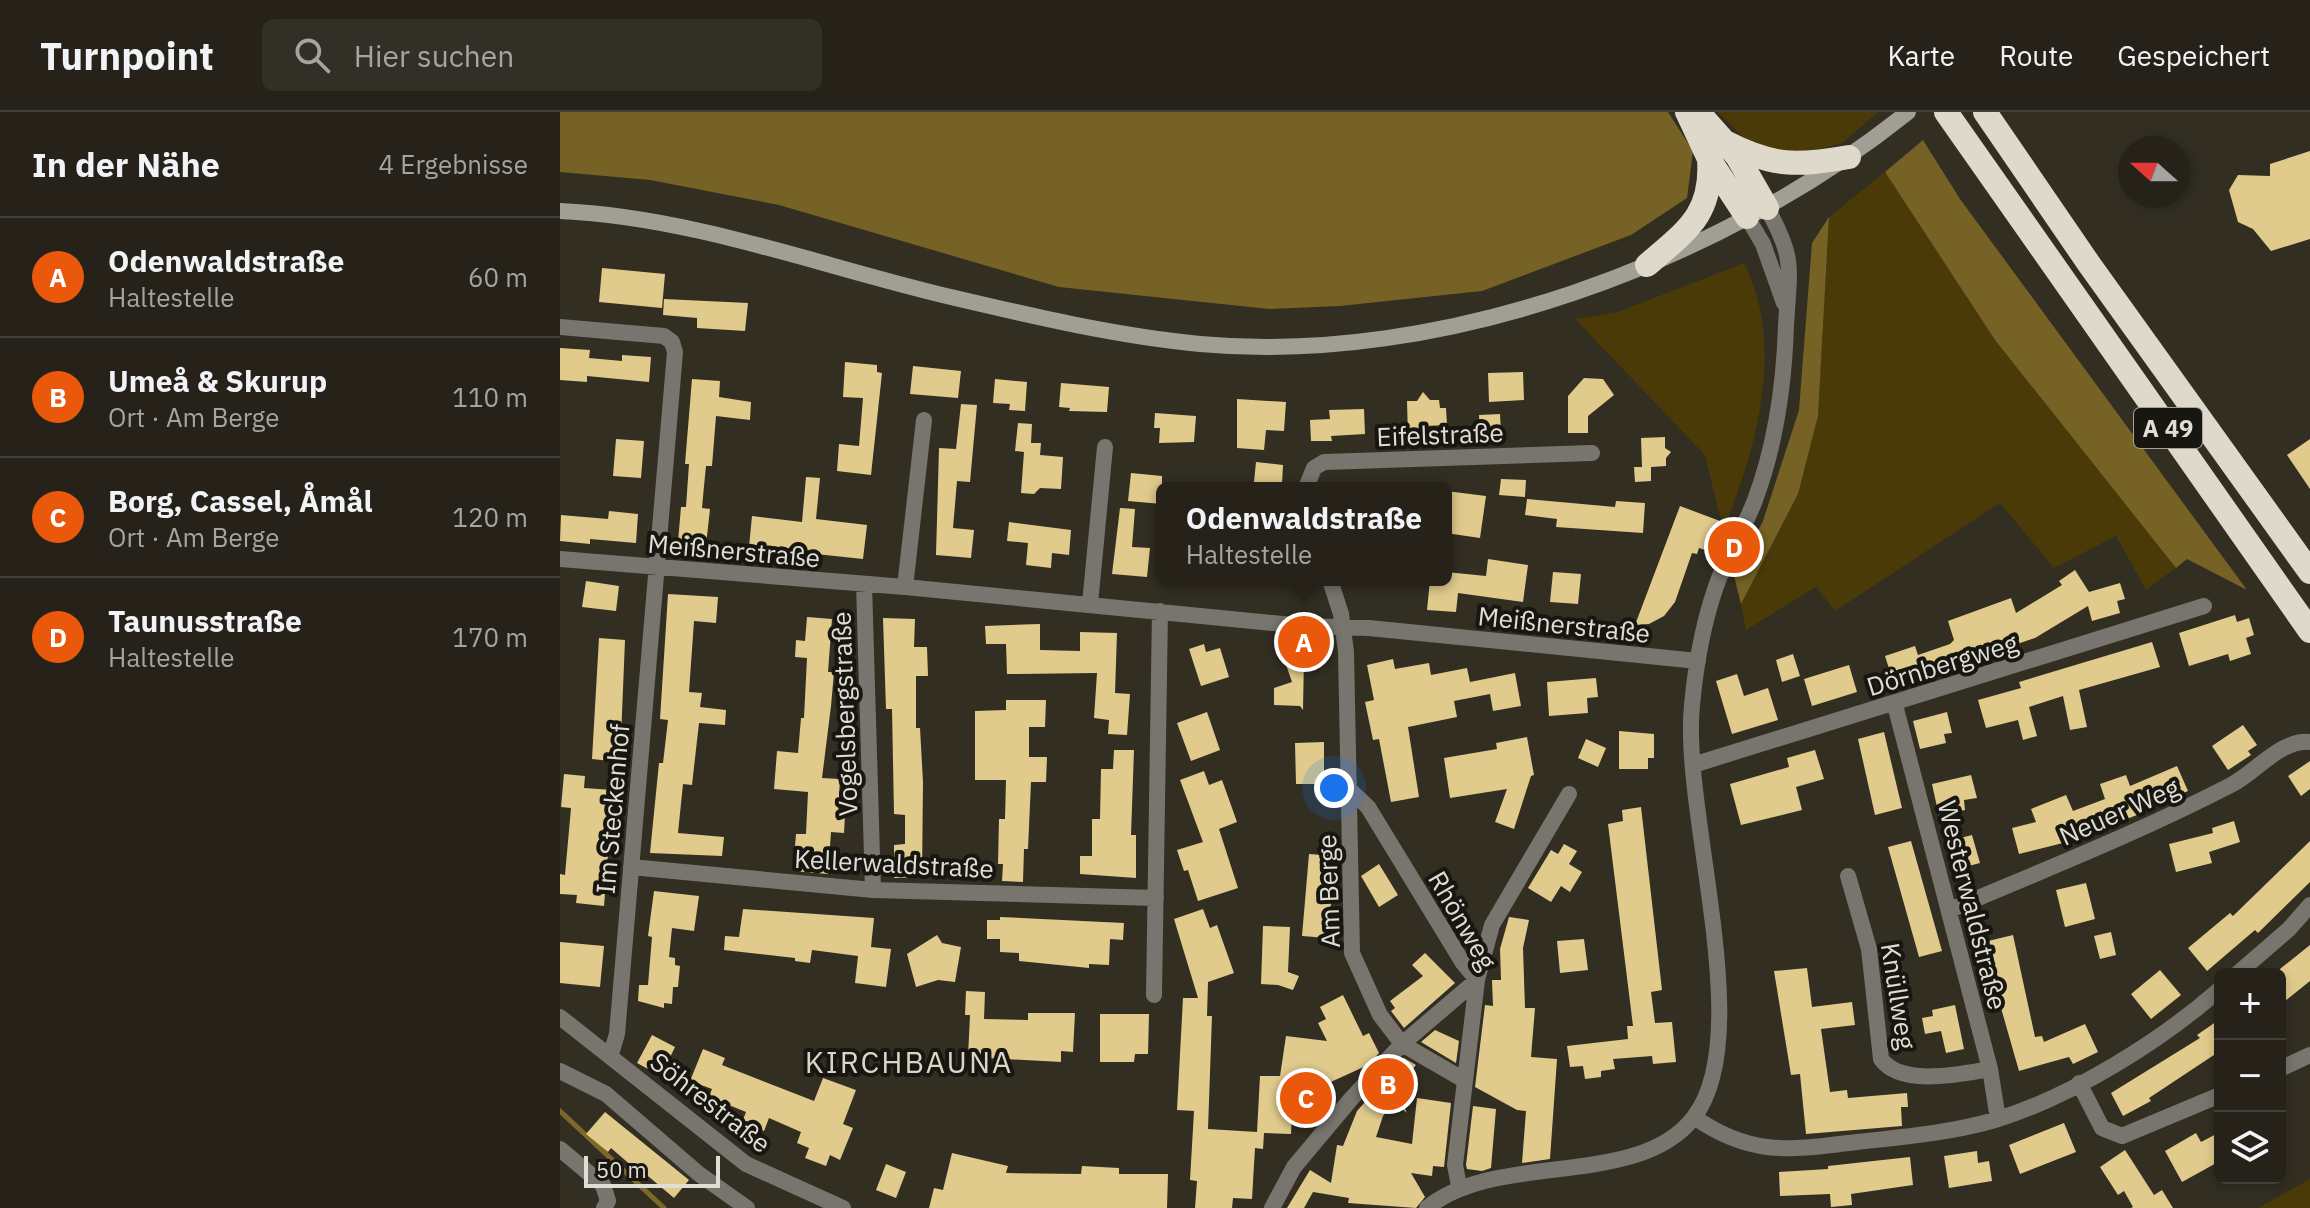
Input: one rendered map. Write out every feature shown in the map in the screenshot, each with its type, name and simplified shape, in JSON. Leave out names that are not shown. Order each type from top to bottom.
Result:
[{"type":"highway","points":[[1687,112],[1717,150],[1745,168],[1757,212]]},
{"type":"highway","points":[[1647,265],[1689,228],[1705,206],[1717,150],[1698,112]]},
{"type":"highway","name":"A 49","points":[[1946,112],[2310,631]]},
{"type":"highway","name":"A 49","points":[[1985,112],[2310,572]]},
{"type":"highway","points":[[1717,150],[1779,164],[1809,164],[1849,157]]},
{"type":"main road","points":[[560,211],[596,213],[709,233],[951,297],[1106,332],[1204,344],[1327,344],[1494,318],[1647,265],[1757,212],[1849,157],[1908,112]]},
{"type":"street","points":[[1427,1208],[1459,1186],[1638,1153],[1685,1127],[1694,1117],[1712,1080],[1721,1027],[1693,765],[1691,710],[1698,661],[1720,574],[1754,504],[1771,448],[1782,386],[1789,254],[1757,212]]},
{"type":"street","name":"Im Steckenhof","points":[[560,327],[664,336],[672,342],[675,352],[617,1034],[611,1054]]},
{"type":"street","points":[[905,587],[924,420]]},
{"type":"street","points":[[1090,604],[1105,447]]},
{"type":"street","name":"Eifelstraße","points":[[1308,482],[1314,468],[1324,462],[1592,453]]},
{"type":"street","name":"Meißnerstraße","points":[[560,559],[905,587],[1698,661]]},
{"type":"street","name":"Vogelsbergstraße","points":[[864,584],[873,890]]},
{"type":"street","points":[[1332,586],[1343,628]]},
{"type":"street","name":"Dörnbergweg","points":[[1693,765],[1895,705],[2204,606]]},
{"type":"street","points":[[1154,995],[1160,611]]},
{"type":"street","name":"Am Berge","points":[[1343,628],[1351,791],[1349,938],[1352,953],[1380,1015],[1402,1044],[1464,1080]]},
{"type":"street","name":"Westerwaldstraße","points":[[1895,705],[1990,1069],[1998,1119]]},
{"type":"street","name":"Neuer Weg","points":[[1950,910],[2167,818],[2305,741]]},
{"type":"street","name":"Rhönweg","points":[[1351,791],[1368,807],[1463,963],[1477,980],[1455,1165],[1459,1186]]},
{"type":"street","points":[[1272,1208],[1294,1167],[1402,1044],[1477,980],[1492,925],[1569,794]]},
{"type":"street","name":"Kellerwaldstraße","points":[[631,867],[873,890],[1156,898]]},
{"type":"street","name":"Knüllweg","points":[[1848,876],[1869,949],[1881,1059],[1888,1069],[1907,1074],[1963,1074],[1990,1069]]},
{"type":"street","points":[[2244,968],[2289,929],[2310,905]]},
{"type":"street","points":[[1694,1117],[1727,1138],[1775,1150],[1926,1135],[1998,1119],[2079,1083],[2150,1044],[2214,994]]},
{"type":"street","name":"Söhrestraße","points":[[560,1017],[611,1054],[746,1164],[843,1208]]},
{"type":"street","points":[[2286,1066],[2310,1055]]},
{"type":"street","points":[[560,1071],[606,1094],[699,1174],[747,1208]]},
{"type":"street","points":[[2079,1083],[2102,1128],[2122,1136],[2214,1098]]},
{"type":"street","points":[[560,1149],[603,1185],[608,1201],[604,1208]]},
{"type":"shaded area","points":[[560,112],[1668,112],[1693,151],[1687,198],[1631,235],[1482,291],[1340,306],[1269,309],[1059,287],[779,205],[650,180],[560,172]]},
{"type":"shaded area","points":[[1718,112],[1878,112],[1843,143],[1797,155],[1747,141]]},
{"type":"shaded area","points":[[1923,140],[1960,199],[2247,590],[2187,559],[2176,568],[1995,340],[1885,172]]},
{"type":"shaded area","points":[[1885,172],[1995,340],[2176,568],[2146,590],[2116,536],[2054,568],[2000,503],[1835,611],[1816,587],[1746,630],[1741,604],[1798,494],[1818,416],[1829,217]]},
{"type":"shaded area","points":[[1829,217],[1818,416],[1798,494],[1741,604],[1734,576],[1763,521],[1799,410],[1812,243]]},
{"type":"shaded area","points":[[1744,263],[1757,295],[1765,363],[1755,432],[1723,530],[1705,455],[1575,319],[1618,312]]},
{"type":"shaded area","points":[[2310,1179],[2310,1208],[2258,1208]]},
{"type":"building","points":[[2310,151],[2310,239],[2271,251],[2253,229],[2238,222],[2229,190],[2238,175],[2270,176],[2270,164]]},
{"type":"building","points":[[602,268],[665,274],[662,308],[599,302]]},
{"type":"building","points":[[664,299],[748,303],[745,331],[697,328],[697,318],[663,315]]},
{"type":"building","points":[[560,348],[590,350],[589,358],[622,361],[622,355],[651,357],[649,382],[587,376],[587,382],[560,380]]},
{"type":"building","points":[[845,362],[877,365],[877,372],[882,373],[871,475],[837,471],[839,444],[859,446],[863,398],[843,397]]},
{"type":"building","points":[[913,366],[961,371],[958,398],[910,394]]},
{"type":"building","points":[[1523,372],[1524,400],[1489,402],[1488,373]]},
{"type":"building","points":[[1584,378],[1603,379],[1614,395],[1588,416],[1588,433],[1568,433],[1568,396]]},
{"type":"building","points":[[692,379],[720,381],[719,397],[751,402],[750,420],[716,416],[712,466],[706,466],[702,508],[710,509],[706,545],[678,542],[681,507],[686,507],[689,464],[685,464]]},
{"type":"building","points":[[995,379],[1027,382],[1025,411],[1009,410],[1010,404],[993,403]]},
{"type":"building","points":[[1061,383],[1109,387],[1107,412],[1069,411],[1070,408],[1059,407]]},
{"type":"building","points":[[1423,392],[1430,400],[1439,400],[1440,408],[1446,408],[1447,425],[1425,426],[1425,436],[1408,437],[1407,401],[1417,401]]},
{"type":"building","points":[[1237,399],[1286,402],[1284,431],[1266,430],[1264,450],[1237,448]]},
{"type":"building","points":[[961,404],[977,405],[970,482],[957,481],[953,528],[974,530],[971,558],[936,555],[939,448],[956,449]]},
{"type":"building","points":[[1364,409],[1365,434],[1331,436],[1332,441],[1311,441],[1310,420],[1330,419],[1329,410]]},
{"type":"building","points":[[1155,413],[1196,416],[1194,442],[1159,443],[1160,428],[1154,428]]},
{"type":"building","points":[[1500,414],[1501,432],[1480,433],[1479,415]]},
{"type":"building","points":[[1018,423],[1032,424],[1031,443],[1041,443],[1040,455],[1063,457],[1061,489],[1040,488],[1034,494],[1021,493],[1024,452],[1015,451]]},
{"type":"building","points":[[1665,437],[1665,448],[1671,452],[1666,458],[1666,466],[1651,467],[1651,481],[1635,482],[1634,467],[1642,467],[1641,438]]},
{"type":"building","points":[[616,439],[644,441],[641,478],[613,476]]},
{"type":"building","points":[[2310,439],[2310,489],[2287,455]]},
{"type":"building","points":[[1256,462],[1283,465],[1282,482],[1254,482]]},
{"type":"building","points":[[1131,473],[1162,476],[1162,482],[1156,482],[1156,503],[1128,501]]},
{"type":"building","points":[[806,477],[820,478],[816,519],[867,525],[863,559],[749,547],[752,516],[802,522]]},
{"type":"building","points":[[1501,479],[1526,480],[1525,497],[1499,495]]},
{"type":"building","points":[[1452,492],[1486,496],[1480,538],[1452,534]]},
{"type":"building","points":[[1527,499],[1615,507],[1616,501],[1645,503],[1643,533],[1556,527],[1557,519],[1525,515]]},
{"type":"building","points":[[1680,506],[1720,521],[1708,551],[1699,548],[1697,554],[1692,553],[1675,602],[1664,616],[1649,624],[1635,625]]},
{"type":"building","points":[[1120,508],[1135,509],[1132,547],[1150,548],[1147,577],[1112,574]]},
{"type":"building","points":[[609,511],[638,514],[636,543],[590,539],[590,544],[560,541],[561,515],[608,519]]},
{"type":"building","points":[[1009,522],[1071,530],[1069,555],[1052,553],[1051,568],[1026,565],[1028,543],[1007,541]]},
{"type":"building","points":[[1488,559],[1528,565],[1523,602],[1458,593],[1456,612],[1427,610],[1429,586],[1452,586],[1452,573],[1486,576]]},
{"type":"building","points":[[2075,570],[2089,592],[2120,583],[2125,599],[2117,601],[2120,613],[2092,621],[2088,606],[2035,638],[1988,654],[1989,657],[1894,684],[1885,656],[1915,646],[1918,655],[1950,644],[1954,640],[1948,621],[2011,598],[2016,613],[2062,585],[2059,581]]},
{"type":"building","points":[[1553,572],[1581,574],[1578,604],[1550,602]]},
{"type":"building","points":[[586,581],[619,586],[616,611],[582,607]]},
{"type":"building","points":[[668,594],[718,597],[716,623],[694,621],[689,692],[702,693],[700,707],[726,710],[725,725],[699,723],[692,785],[683,784],[678,833],[724,837],[722,856],[650,853],[659,763],[663,763],[668,720],[660,719]]},
{"type":"building","points":[[2235,615],[2237,622],[2249,618],[2254,635],[2246,638],[2251,654],[2230,661],[2228,654],[2189,666],[2179,633]]},
{"type":"building","points":[[807,617],[832,619],[828,672],[834,672],[822,778],[840,779],[838,815],[845,815],[844,833],[831,832],[828,874],[793,871],[796,834],[806,834],[808,792],[774,789],[777,751],[798,753],[801,718],[804,718],[807,658],[795,657],[796,640],[805,641]]},
{"type":"building","points":[[883,618],[915,619],[914,647],[927,647],[928,676],[916,676],[916,728],[920,728],[923,782],[922,877],[894,878],[894,845],[905,844],[905,815],[894,814],[892,709],[886,709]]},
{"type":"building","points":[[1040,624],[1040,650],[1080,651],[1080,632],[1117,633],[1115,693],[1130,694],[1127,735],[1108,734],[1109,720],[1094,718],[1097,673],[1007,674],[1006,644],[986,644],[985,626]]},
{"type":"building","points":[[599,638],[625,640],[620,762],[592,759]]},
{"type":"building","points":[[2152,642],[2160,667],[2079,690],[2087,727],[2070,730],[2063,696],[2029,707],[2037,736],[2023,740],[2018,720],[1986,728],[1978,700],[2021,688],[2019,682]]},
{"type":"building","points":[[1204,644],[1206,652],[1220,648],[1229,677],[1201,686],[1189,649]]},
{"type":"building","points":[[1793,654],[1800,676],[1782,682],[1776,660]]},
{"type":"building","points":[[1283,656],[1304,656],[1303,710],[1300,706],[1274,705],[1274,688],[1292,682]]},
{"type":"building","points":[[1393,659],[1395,669],[1429,663],[1431,675],[1467,668],[1470,682],[1515,673],[1521,706],[1493,711],[1490,694],[1454,701],[1457,717],[1408,727],[1419,797],[1391,802],[1379,739],[1373,740],[1365,702],[1374,700],[1367,665]]},
{"type":"building","points":[[1849,665],[1857,692],[1812,706],[1804,679]]},
{"type":"building","points":[[1737,674],[1744,696],[1768,688],[1778,720],[1732,734],[1716,681]]},
{"type":"building","points":[[1596,678],[1598,697],[1587,698],[1588,713],[1549,716],[1547,682]]},
{"type":"building","points":[[1006,700],[1046,700],[1045,727],[1029,727],[1029,757],[1047,757],[1046,782],[1031,782],[1023,882],[1002,881],[1003,864],[998,864],[999,819],[1005,819],[1006,780],[975,780],[975,711],[1006,710]]},
{"type":"building","points":[[1207,712],[1220,750],[1191,761],[1177,723]]},
{"type":"building","points":[[1947,712],[1952,733],[1944,734],[1946,743],[1920,749],[1913,721]]},
{"type":"building","points":[[2243,725],[2257,745],[2248,751],[2251,755],[2228,770],[2212,746]]},
{"type":"building","points":[[1619,731],[1654,734],[1654,758],[1648,758],[1648,769],[1619,769]]},
{"type":"building","points":[[1884,732],[1902,808],[1875,815],[1858,739]]},
{"type":"building","points":[[1527,737],[1534,775],[1531,776],[1514,829],[1495,822],[1507,789],[1450,798],[1444,758],[1497,749],[1496,743]]},
{"type":"building","points":[[1586,739],[1606,748],[1598,767],[1578,758]]},
{"type":"building","points":[[1324,742],[1324,784],[1296,784],[1295,743]]},
{"type":"building","points":[[1114,750],[1134,750],[1131,835],[1136,835],[1136,878],[1080,874],[1080,856],[1092,856],[1092,819],[1100,819],[1101,769],[1113,769]]},
{"type":"building","points":[[1815,750],[1824,779],[1796,787],[1802,810],[1741,825],[1730,784],[1789,767],[1787,758]]},
{"type":"building","points":[[2310,761],[2310,789],[2301,796],[2288,776]]},
{"type":"building","points":[[2177,766],[2188,791],[2144,809],[2145,812],[2063,843],[2019,854],[2012,828],[2036,822],[2031,809],[2066,795],[2073,811],[2105,799],[2100,784],[2126,775],[2130,786]]},
{"type":"building","points":[[1204,771],[1209,785],[1222,780],[1237,822],[1219,829],[1238,888],[1198,901],[1188,870],[1184,871],[1177,850],[1203,842],[1180,780]]},
{"type":"building","points":[[564,774],[585,776],[584,788],[613,790],[604,906],[576,903],[577,895],[560,894],[560,874],[565,875],[571,808],[561,807]]},
{"type":"building","points":[[1971,775],[1977,798],[1964,800],[1965,810],[1939,816],[1932,784]]},
{"type":"building","points":[[1641,807],[1662,990],[1651,992],[1655,1023],[1672,1022],[1676,1062],[1653,1064],[1652,1056],[1613,1059],[1615,1069],[1601,1071],[1601,1077],[1585,1079],[1583,1066],[1570,1067],[1567,1046],[1628,1039],[1627,1026],[1633,1026],[1608,824],[1623,821],[1622,810]]},
{"type":"building","points":[[2234,821],[2240,842],[2209,852],[2212,863],[2176,872],[2169,844],[2213,833],[2212,828]]},
{"type":"building","points":[[1972,835],[1980,863],[1953,870],[1945,842]]},
{"type":"building","points":[[1911,841],[1942,951],[1919,957],[1888,847]]},
{"type":"building","points":[[2310,841],[2310,882],[2258,933],[2255,930],[2207,971],[2188,948],[2230,913],[2233,916]]},
{"type":"building","points":[[1564,844],[1577,851],[1569,864],[1582,872],[1570,892],[1561,886],[1551,902],[1528,888],[1551,850],[1558,854]]},
{"type":"building","points":[[1309,854],[1335,856],[1328,938],[1302,936]]},
{"type":"building","points":[[1379,864],[1398,895],[1379,907],[1361,876]]},
{"type":"building","points":[[2086,883],[2095,919],[2065,927],[2056,890]]},
{"type":"building","points":[[654,891],[699,896],[694,931],[672,928],[669,957],[675,958],[675,965],[680,966],[678,987],[673,987],[672,1004],[664,1003],[664,1008],[638,1001],[639,985],[648,985],[652,937],[648,936]]},
{"type":"building","points":[[743,909],[874,918],[871,947],[891,949],[886,987],[855,983],[858,956],[812,950],[810,963],[795,961],[795,958],[724,950],[725,936],[739,937]]},
{"type":"building","points":[[1203,909],[1210,928],[1217,925],[1234,973],[1208,982],[1207,1016],[1212,1016],[1208,1129],[1257,1132],[1260,1076],[1280,1076],[1286,1036],[1327,1041],[1318,1023],[1326,1019],[1320,1007],[1343,995],[1363,1036],[1369,1033],[1379,1053],[1368,1065],[1322,1086],[1321,1114],[1292,1113],[1291,1134],[1264,1133],[1263,1149],[1255,1148],[1252,1199],[1233,1198],[1232,1208],[1195,1208],[1197,1181],[1190,1180],[1194,1111],[1177,1110],[1183,998],[1198,998],[1174,919]]},
{"type":"building","points":[[1000,917],[1124,923],[1123,940],[1110,939],[1109,965],[1089,964],[1089,968],[1019,961],[1019,953],[1000,952],[1000,939],[987,939],[987,920],[1000,920]]},
{"type":"building","points":[[1509,917],[1529,920],[1523,948],[1525,1008],[1535,1008],[1531,1057],[1557,1059],[1550,1159],[1522,1163],[1526,1111],[1517,1110],[1475,1087],[1485,1005],[1493,1006],[1492,980],[1501,980],[1500,949]]},
{"type":"building","points":[[1263,926],[1290,927],[1288,972],[1299,976],[1293,990],[1261,984]]},
{"type":"building","points":[[2111,932],[2116,955],[2100,959],[2094,936]]},
{"type":"building","points":[[937,935],[942,943],[961,947],[955,982],[938,980],[916,987],[907,954]]},
{"type":"building","points":[[2013,935],[2035,1037],[2042,1036],[2044,1042],[2085,1024],[2098,1052],[2073,1064],[2069,1057],[2019,1071],[1993,980],[1985,982],[1981,966],[1989,964],[1984,942]]},
{"type":"building","points":[[1584,939],[1588,970],[1560,973],[1557,941]]},
{"type":"building","points":[[560,942],[604,946],[600,987],[560,983]]},
{"type":"building","points":[[2310,945],[2310,981],[2286,1000],[2286,968],[2281,968]]},
{"type":"building","points":[[1425,953],[1455,983],[1404,1028],[1391,1011],[1395,1008],[1390,1001],[1423,976],[1412,965]]},
{"type":"building","points":[[1807,968],[1812,1007],[1852,1002],[1855,1025],[1821,1029],[1830,1092],[1847,1090],[1848,1098],[1907,1093],[1908,1107],[1901,1107],[1902,1126],[1806,1134],[1800,1074],[1791,1075],[1774,971]]},
{"type":"building","points":[[2160,970],[2181,995],[2151,1019],[2131,994]]},
{"type":"building","points":[[966,991],[985,992],[984,1019],[1028,1020],[1028,1013],[1075,1013],[1073,1052],[1061,1051],[1061,1062],[968,1057],[970,1015],[965,1015]]},
{"type":"building","points":[[1955,1005],[1964,1049],[1946,1053],[1941,1031],[1925,1034],[1922,1018],[1933,1016],[1932,1010]]},
{"type":"building","points":[[1100,1014],[1149,1014],[1148,1054],[1135,1054],[1134,1062],[1100,1062]]},
{"type":"building","points":[[2214,1023],[2214,1055],[2149,1098],[2151,1101],[2123,1116],[2111,1093],[2200,1038],[2197,1035]]},
{"type":"building","points":[[1435,1030],[1459,1041],[1456,1063],[1421,1042]]},
{"type":"building","points":[[652,1035],[675,1047],[661,1076],[637,1063]]},
{"type":"building","points":[[703,1049],[725,1058],[722,1065],[814,1101],[823,1078],[856,1090],[843,1124],[853,1128],[840,1160],[830,1155],[826,1166],[805,1158],[809,1148],[797,1143],[801,1132],[769,1118],[764,1131],[742,1122],[746,1112],[709,1097],[712,1089],[690,1081]]},
{"type":"building","points":[[1404,1058],[1416,1065],[1400,1084],[1406,1088],[1399,1096],[1407,1113],[1394,1102],[1383,1116],[1376,1137],[1412,1144],[1417,1098],[1451,1103],[1444,1167],[1433,1166],[1432,1176],[1411,1173],[1425,1197],[1416,1208],[1348,1203],[1349,1198],[1313,1192],[1304,1208],[1287,1208],[1310,1170],[1331,1183],[1337,1145],[1343,1146],[1357,1111]]},
{"type":"building","points":[[1473,1106],[1496,1109],[1491,1168],[1482,1171],[1467,1169],[1466,1165]]},
{"type":"building","points":[[605,1112],[689,1180],[674,1198],[611,1148],[608,1152],[586,1134]]},
{"type":"building","points":[[2064,1123],[2076,1152],[2020,1174],[2009,1145]]},
{"type":"building","points":[[2196,1133],[2201,1142],[2214,1135],[2214,1164],[2182,1182],[2165,1151]]},
{"type":"building","points":[[2125,1150],[2154,1195],[2162,1190],[2173,1208],[2131,1208],[2124,1191],[2118,1195],[2100,1167]]},
{"type":"building","points":[[1977,1151],[1978,1163],[1989,1161],[1992,1181],[1949,1188],[1944,1156]]},
{"type":"building","points":[[952,1153],[1008,1166],[1006,1173],[1081,1174],[1082,1166],[1119,1168],[1119,1174],[1168,1174],[1167,1208],[929,1208],[934,1188],[943,1190]]},
{"type":"building","points":[[1910,1157],[1913,1185],[1851,1194],[1852,1205],[1831,1207],[1830,1194],[1780,1196],[1779,1172],[1828,1169],[1828,1166]]},
{"type":"building","points":[[886,1164],[906,1172],[896,1198],[876,1190]]},
{"type":"waterway","points":[[560,1111],[664,1208]]},
{"type":"place","name":"Taunusstraße","points":[[1734,547]]},
{"type":"place","name":"Odenwaldstraße","points":[[1304,642]]},
{"type":"place","name":"Umeå & Skurup","points":[[1388,1084]]},
{"type":"place","name":"Borg, Cassel, Åmål","points":[[1306,1098]]},
{"type":"district","name":"KIRCHBAUNA","points":[[909,1061]]}]
